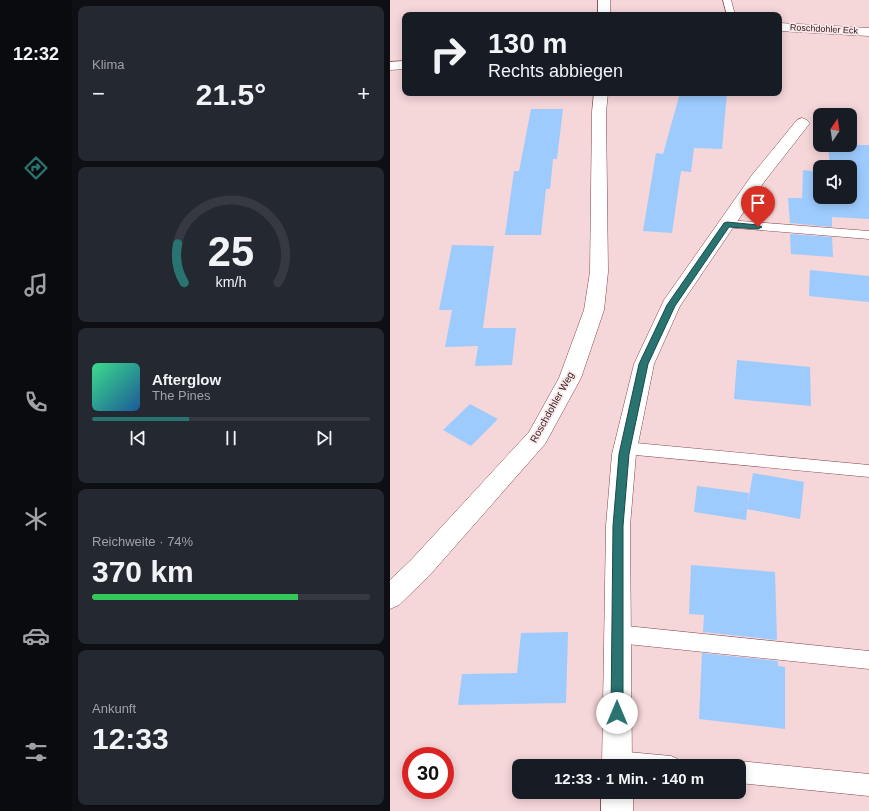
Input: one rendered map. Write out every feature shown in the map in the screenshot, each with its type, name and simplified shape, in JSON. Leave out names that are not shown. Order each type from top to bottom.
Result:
[{"type":"street","points":[[604,0],[604,12]]},
{"type":"street","name":"Roschdohler Eck","points":[[782,27],[869,32]]},
{"type":"street","points":[[390,66],[402,65]]},
{"type":"street","name":"Roschdohler Weg","points":[[390,597],[420,568],[537,438],[570,378],[594,310],[599,272],[599,112],[601,96]]},
{"type":"street","points":[[617,759],[618,526],[625,448],[644,364],[671,305],[758,179],[802,122]]},
{"type":"street","points":[[617,799],[617,811]]},
{"type":"lane","points":[[727,0],[730,12]]},
{"type":"lane","points":[[727,224],[869,235]]},
{"type":"lane","points":[[625,448],[869,471]]},
{"type":"lane","points":[[618,634],[869,660]]},
{"type":"lane","points":[[746,773],[869,785]]},
{"type":"building","points":[[679,96],[727,96],[722,149],[694,148],[691,172],[681,171],[672,233],[643,231],[656,153],[663,154]]},
{"type":"building","points":[[531,109],[563,109],[557,159],[553,159],[550,189],[546,189],[541,235],[505,235],[514,171],[519,171]]},
{"type":"building","points":[[857,145],[869,145],[869,219],[832,217],[832,227],[790,223],[788,198],[802,198],[803,170],[813,171],[813,204],[857,204],[857,160],[829,160],[829,152],[857,152]]},
{"type":"building","points":[[790,234],[832,237],[833,257],[791,254]]},
{"type":"building","points":[[452,245],[494,246],[483,328],[516,328],[512,365],[475,366],[478,346],[445,347],[452,310],[439,310]]},
{"type":"building","points":[[810,270],[869,276],[869,302],[809,296]]},
{"type":"building","points":[[737,360],[810,367],[811,406],[734,399]]},
{"type":"building","points":[[470,404],[498,419],[471,446],[443,430]]},
{"type":"building","points":[[753,473],[804,482],[800,519],[747,509]]},
{"type":"building","points":[[697,486],[749,493],[746,520],[694,512]]},
{"type":"building","points":[[691,565],[775,572],[777,640],[703,632],[704,615],[689,614]]},
{"type":"building","points":[[568,632],[566,703],[458,705],[462,674],[517,673],[521,633]]},
{"type":"building","points":[[702,653],[778,661],[778,666],[785,667],[785,729],[699,719]]},
{"type":"route","points":[[617,713],[618,526],[624,454],[644,364],[671,305],[727,224],[758,227]]}]
